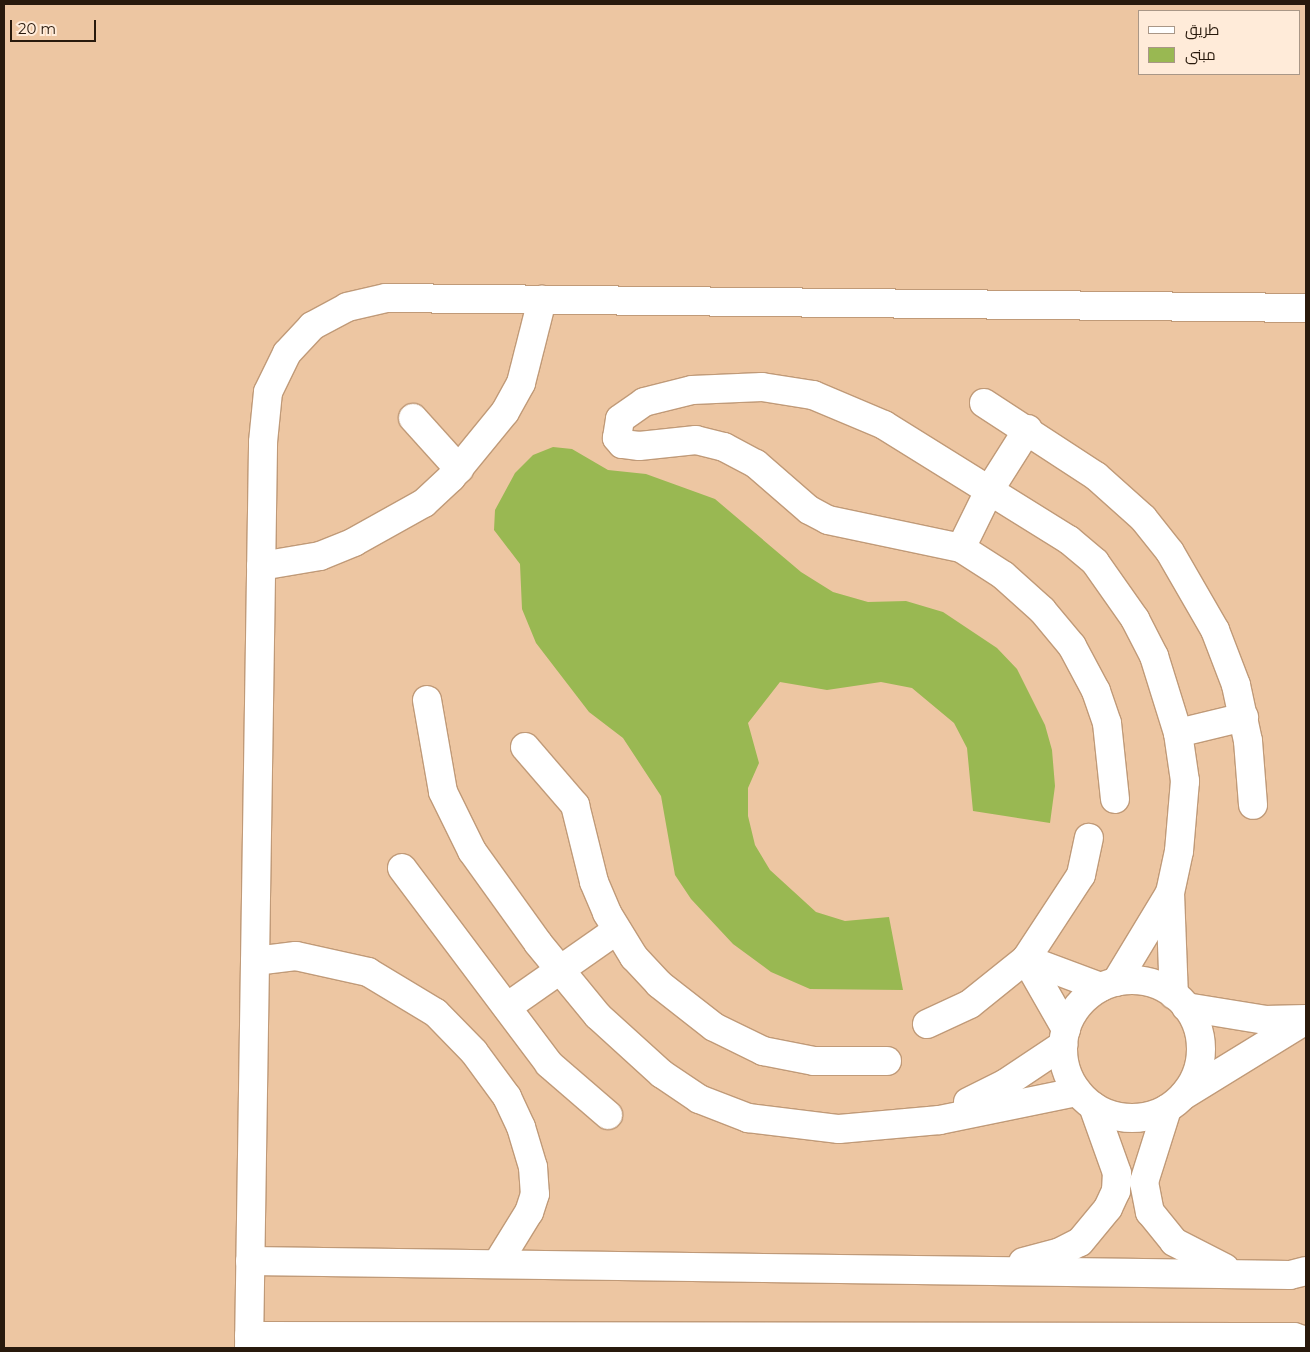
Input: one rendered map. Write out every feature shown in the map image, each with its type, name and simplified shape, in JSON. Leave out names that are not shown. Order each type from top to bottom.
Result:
[{"type":"street","points":[[1306,308],[386,298],[347,307],[312,326],[287,353],[268,392],[263,442],[249,1342],[1294,1337],[1306,1341]]},
{"type":"street","points":[[261,566],[320,556],[388,526],[424,503],[459,469],[505,412],[521,383],[542,300]]},
{"type":"street","points":[[1115,799],[1107,723],[1096,691],[1072,646],[1042,610],[1003,575],[961,548],[828,520],[809,510],[756,464],[724,448],[696,440],[629,446],[617,438],[616,429],[627,411],[666,395],[735,386],[782,389],[856,410],[990,489],[1069,540],[1095,562],[1135,619],[1154,656],[1178,734],[1185,781],[1180,852],[1170,893],[1180,1001],[1200,1036],[1201,1052],[1198,1068],[1175,1102],[1144,1182],[1150,1212],[1174,1242],[1191,1254],[1240,1274]]},
{"type":"street","points":[[984,403],[1028,429],[1126,500],[1170,552],[1215,630],[1236,685],[1244,718],[1253,805]]},
{"type":"street","points":[[413,418],[459,469]]},
{"type":"street","points":[[961,548],[990,489],[1028,429]]},
{"type":"street","points":[[427,700],[433,753],[457,825],[513,910],[598,1016],[662,1074],[716,1107],[748,1118],[818,1128],[902,1124],[1085,1099],[1127,1118],[1148,1117],[1306,1020]]},
{"type":"street","points":[[1178,734],[1244,718]]},
{"type":"street","points":[[525,747],[575,805],[594,882],[616,930],[634,957],[658,984],[738,1041],[790,1059],[850,1064],[887,1061]]},
{"type":"street","points":[[927,1024],[970,1004],[1026,959],[1081,875],[1089,838]]},
{"type":"street","points":[[402,868],[550,1064],[608,1115]]},
{"type":"street","points":[[982,1270],[1060,1252],[1094,1229],[1116,1191],[1117,1174],[1085,1099],[1064,1064],[1064,1037],[1078,1006],[1109,985],[1170,893]]},
{"type":"street","points":[[507,1007],[616,930]]},
{"type":"street","points":[[255,961],[296,956],[368,972],[436,1013],[474,1052],[507,1097],[521,1127],[533,1167],[535,1194],[529,1212],[497,1264]]},
{"type":"street","points":[[1026,959],[1109,985],[1146,982],[1180,1001],[1265,1020],[1306,1020]]},
{"type":"street","points":[[1026,959],[1064,1037]]},
{"type":"street","points":[[902,1124],[979,1098],[1064,1037]]},
{"type":"street","points":[[250,1261],[1290,1275],[1306,1271]]},
{"type":"building","points":[[553,447],[572,449],[608,470],[646,474],[715,499],[801,572],[833,592],[868,602],[906,601],[943,612],[997,648],[1017,669],[1045,725],[1052,750],[1055,786],[1050,823],[973,811],[967,748],[954,723],[912,688],[881,682],[827,690],[780,682],[748,723],[759,763],[748,788],[748,816],[755,845],[770,870],[816,912],[845,921],[889,917],[903,990],[810,989],[771,972],[733,944],[691,899],[675,875],[661,796],[623,738],[589,712],[536,643],[522,609],[520,564],[494,530],[495,510],[515,473],[533,455]]}]
